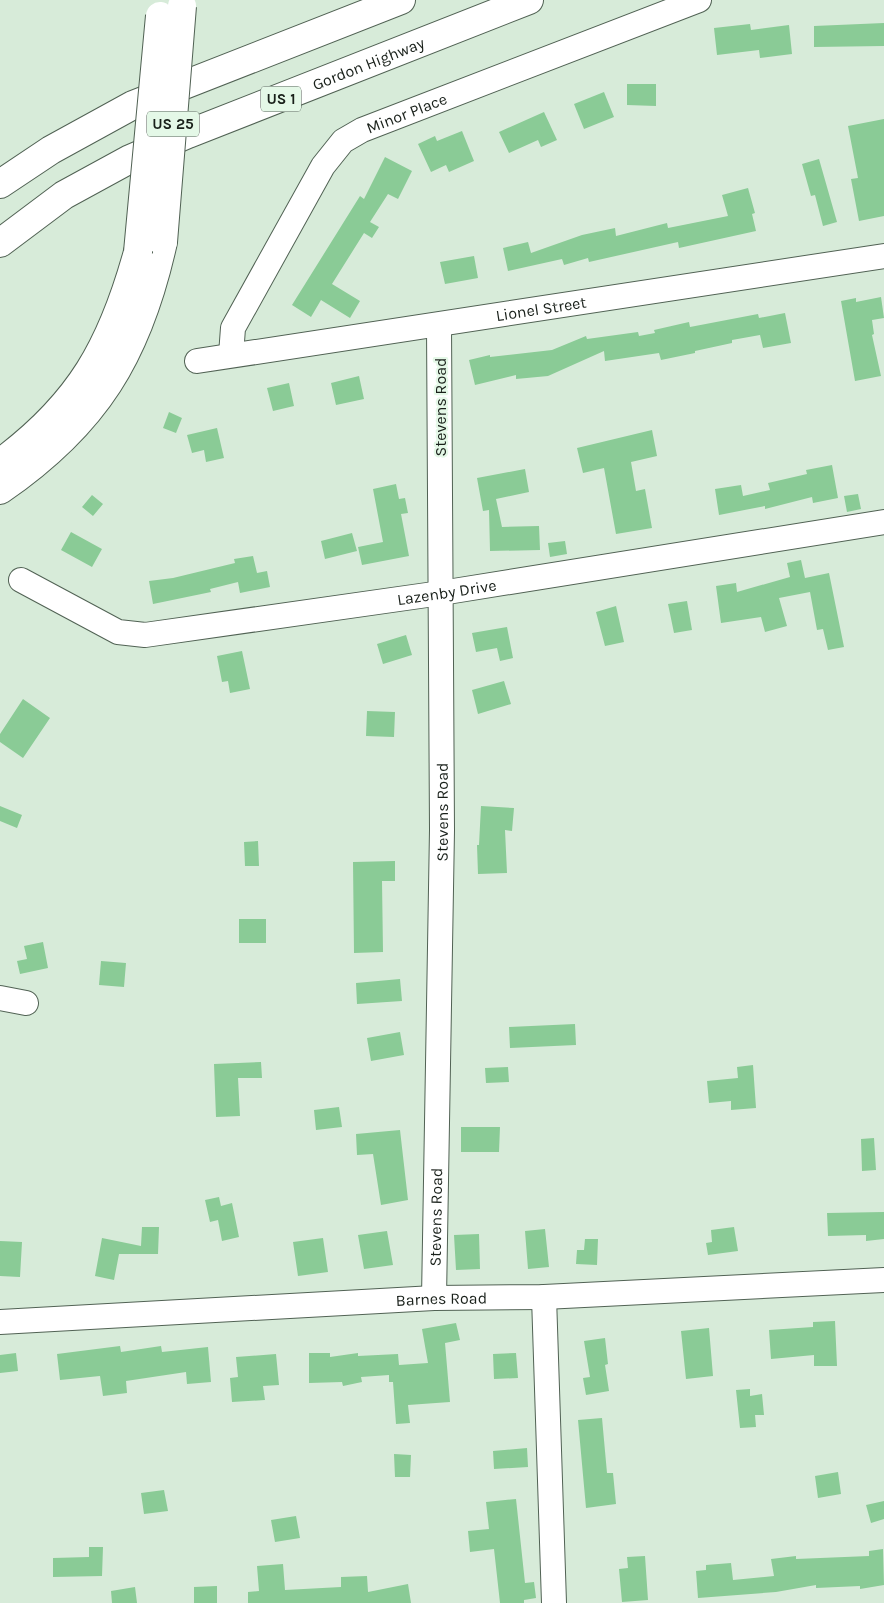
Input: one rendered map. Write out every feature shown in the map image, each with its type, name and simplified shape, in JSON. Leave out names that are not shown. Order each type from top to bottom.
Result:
[{"type":"highway","points":[[0,184],[51,150],[133,105],[401,0]]},
{"type":"highway","name":"Gordon Highway","points":[[0,243],[64,195],[130,159],[188,134],[528,0]]},
{"type":"highway","points":[[0,463],[46,425],[72,396],[92,368],[119,316],[138,252],[171,6]]},
{"type":"highway","name":"US 25","points":[[0,490],[32,468],[62,442],[108,387],[131,345],[151,294],[163,242],[171,6]]},
{"type":"highway","points":[[0,253],[40,212]]},
{"type":"street","name":"Minor Place","points":[[231,354],[233,328],[323,166],[343,141],[362,130],[699,0]]},
{"type":"street","name":"Lionel Street","points":[[197,361],[231,354],[439,326],[884,256]]},
{"type":"street","name":"Stevens Road","points":[[434,1298],[442,830],[439,326]]},
{"type":"street","name":"Lazenby Drive","points":[[21,580],[118,632],[145,635],[441,593],[884,522]]},
{"type":"street","points":[[0,998],[26,1004]]},
{"type":"street","name":"Barnes Road","points":[[0,1322],[434,1298],[544,1297],[884,1280]]},
{"type":"street","points":[[544,1297],[554,1603]]},
{"type":"building","points":[[884,23],[884,46],[814,47],[814,26]]},
{"type":"building","points":[[750,24],[751,30],[789,25],[792,54],[760,58],[759,50],[717,55],[714,28]]},
{"type":"building","points":[[627,84],[656,84],[656,106],[627,105]]},
{"type":"building","points":[[604,92],[614,117],[584,129],[574,104]]},
{"type":"building","points":[[544,112],[557,140],[541,147],[538,140],[509,153],[499,132]]},
{"type":"building","points":[[884,119],[884,216],[859,221],[851,179],[858,178],[848,126]]},
{"type":"building","points":[[462,131],[474,161],[449,172],[446,165],[431,172],[418,144],[435,136],[437,141]]},
{"type":"building","points":[[385,157],[412,171],[398,199],[388,194],[370,222],[379,227],[372,238],[364,233],[332,284],[360,301],[350,318],[321,300],[311,317],[292,305],[360,196],[364,199]]},
{"type":"building","points":[[819,159],[837,222],[823,226],[815,195],[811,196],[802,164]]},
{"type":"building","points":[[748,188],[755,213],[752,214],[756,231],[679,248],[678,242],[589,262],[588,258],[564,265],[562,259],[508,271],[503,248],[528,242],[531,253],[582,235],[615,228],[616,236],[667,223],[668,228],[728,216],[722,195]]},
{"type":"building","points":[[474,256],[478,278],[445,284],[440,262]]},
{"type":"building","points":[[881,297],[884,318],[872,320],[874,334],[872,335],[881,376],[855,381],[841,301],[856,298],[856,302]]},
{"type":"building","points":[[785,313],[791,343],[763,348],[760,335],[732,340],[732,343],[661,360],[659,353],[605,361],[604,351],[548,376],[516,379],[516,375],[475,385],[469,360],[490,355],[490,357],[552,350],[586,336],[587,339],[638,332],[639,336],[655,333],[654,330],[689,322],[690,327],[758,314],[759,318]]},
{"type":"building","points":[[359,376],[364,399],[336,405],[331,383]]},
{"type":"building","points":[[289,383],[294,406],[273,411],[267,388]]},
{"type":"building","points":[[169,412],[182,418],[176,433],[163,428]]},
{"type":"building","points":[[217,428],[224,458],[206,462],[204,450],[192,453],[187,435]]},
{"type":"building","points":[[652,430],[657,456],[631,462],[636,491],[645,489],[652,528],[616,534],[604,468],[583,473],[577,448]]},
{"type":"building","points":[[832,465],[838,498],[813,503],[812,497],[765,509],[765,506],[719,515],[715,489],[741,485],[743,496],[770,490],[768,483],[807,474],[806,470]]},
{"type":"building","points":[[525,469],[529,492],[496,499],[502,527],[539,526],[540,550],[490,551],[489,510],[483,511],[477,478]]},
{"type":"building","points":[[396,484],[399,499],[405,498],[408,513],[401,514],[409,556],[362,565],[358,547],[383,542],[373,489]]},
{"type":"building","points":[[858,494],[861,509],[847,512],[844,496]]},
{"type":"building","points":[[92,495],[103,504],[93,516],[82,507]]},
{"type":"building","points":[[71,532],[102,549],[92,567],[61,550]]},
{"type":"building","points":[[352,533],[357,551],[325,559],[321,541]]},
{"type":"building","points":[[565,541],[567,554],[550,557],[548,543]]},
{"type":"building","points":[[253,556],[257,573],[267,571],[270,587],[240,593],[238,582],[210,589],[211,592],[153,604],[149,581],[173,578],[235,563],[234,559]]},
{"type":"building","points":[[801,560],[805,578],[829,573],[844,647],[828,650],[823,629],[817,630],[810,592],[779,598],[787,626],[765,632],[761,617],[721,623],[716,586],[736,583],[737,592],[790,577],[787,563]]},
{"type":"building","points":[[687,601],[692,630],[674,633],[668,604]]},
{"type":"building","points":[[616,606],[624,642],[605,646],[596,612]]},
{"type":"building","points":[[507,627],[513,658],[500,661],[497,648],[476,652],[472,633]]},
{"type":"building","points":[[406,635],[412,655],[383,664],[377,644]]},
{"type":"building","points":[[242,651],[250,689],[230,693],[228,681],[222,682],[217,656]]},
{"type":"building","points":[[504,681],[511,704],[478,714],[472,690]]},
{"type":"building","points":[[23,699],[50,718],[23,758],[0,742],[0,734]]},
{"type":"building","points":[[367,711],[395,712],[394,737],[366,736]]},
{"type":"building","points":[[0,806],[22,815],[17,828],[0,821]]},
{"type":"building","points":[[481,806],[514,808],[512,831],[505,830],[507,873],[478,874],[477,845],[479,845]]},
{"type":"building","points":[[258,841],[259,866],[245,866],[244,842]]},
{"type":"building","points":[[395,861],[395,881],[382,881],[383,952],[354,953],[353,862]]},
{"type":"building","points":[[239,919],[266,919],[266,943],[239,943]]},
{"type":"building","points":[[43,942],[48,968],[20,974],[17,961],[27,959],[24,946]]},
{"type":"building","points":[[101,961],[126,963],[124,987],[99,985]]},
{"type":"building","points":[[400,979],[402,1001],[357,1004],[356,983]]},
{"type":"building","points":[[575,1024],[576,1045],[510,1048],[509,1027]]},
{"type":"building","points":[[400,1032],[404,1055],[371,1061],[367,1038]]},
{"type":"building","points":[[261,1062],[262,1078],[238,1078],[240,1116],[216,1117],[214,1064]]},
{"type":"building","points":[[753,1065],[756,1108],[731,1110],[731,1101],[709,1103],[707,1081],[738,1078],[737,1067]]},
{"type":"building","points":[[508,1067],[509,1082],[486,1083],[485,1068]]},
{"type":"building","points":[[339,1107],[342,1127],[316,1130],[314,1110]]},
{"type":"building","points":[[461,1127],[500,1127],[499,1152],[461,1152]]},
{"type":"building","points":[[400,1130],[408,1200],[381,1205],[373,1154],[357,1155],[356,1134]]},
{"type":"building","points":[[874,1138],[876,1170],[862,1171],[861,1139]]},
{"type":"building","points":[[219,1197],[221,1206],[232,1203],[239,1237],[222,1241],[218,1220],[210,1222],[205,1200]]},
{"type":"building","points":[[884,1212],[884,1239],[866,1241],[866,1235],[828,1236],[827,1213]]},
{"type":"building","points":[[142,1227],[159,1227],[158,1254],[119,1254],[114,1280],[95,1276],[102,1238],[141,1246]]},
{"type":"building","points":[[734,1227],[738,1251],[708,1255],[706,1243],[712,1242],[711,1230]]},
{"type":"building","points":[[545,1229],[549,1267],[528,1269],[525,1231]]},
{"type":"building","points":[[387,1231],[393,1265],[364,1269],[358,1235]]},
{"type":"building","points":[[479,1234],[480,1269],[456,1270],[454,1235]]},
{"type":"building","points":[[323,1238],[328,1272],[298,1276],[293,1242]]},
{"type":"building","points":[[585,1239],[598,1239],[597,1265],[576,1264],[577,1250],[584,1250]]},
{"type":"building","points":[[0,1241],[22,1242],[20,1277],[0,1276]]},
{"type":"building","points":[[835,1321],[837,1366],[814,1366],[814,1355],[771,1359],[769,1330],[813,1327],[813,1322]]},
{"type":"building","points":[[456,1323],[460,1340],[445,1343],[450,1402],[408,1405],[410,1423],[396,1424],[393,1382],[389,1382],[389,1375],[361,1377],[362,1382],[343,1386],[342,1382],[309,1383],[309,1353],[330,1353],[330,1357],[358,1353],[358,1356],[398,1354],[399,1365],[428,1363],[422,1329]]},
{"type":"building","points":[[709,1328],[713,1376],[686,1379],[681,1331]]},
{"type":"building","points":[[605,1338],[608,1364],[605,1365],[609,1391],[586,1395],[583,1378],[590,1377],[584,1341]]},
{"type":"building","points":[[120,1346],[121,1352],[161,1346],[162,1352],[208,1347],[211,1382],[187,1384],[186,1372],[126,1381],[127,1393],[103,1396],[100,1376],[60,1380],[57,1354]]},
{"type":"building","points":[[16,1353],[18,1371],[0,1373],[0,1355]]},
{"type":"building","points":[[516,1353],[518,1378],[494,1379],[493,1354]]},
{"type":"building","points":[[276,1354],[279,1385],[263,1386],[265,1400],[232,1402],[230,1378],[238,1377],[236,1357]]},
{"type":"building","points":[[750,1389],[750,1396],[762,1394],[764,1415],[755,1415],[756,1427],[740,1428],[736,1390]]},
{"type":"building","points":[[602,1418],[607,1473],[613,1473],[616,1504],[586,1508],[578,1420]]},
{"type":"building","points":[[527,1448],[528,1467],[494,1469],[493,1451]]},
{"type":"building","points":[[394,1454],[411,1455],[410,1477],[395,1477]]},
{"type":"building","points":[[838,1472],[841,1494],[818,1498],[815,1476]]},
{"type":"building","points":[[164,1490],[168,1511],[144,1514],[141,1493]]},
{"type":"building","points":[[516,1499],[525,1583],[534,1582],[536,1598],[524,1600],[524,1603],[500,1603],[494,1549],[470,1552],[468,1531],[489,1529],[486,1502]]},
{"type":"building","points":[[884,1501],[884,1519],[871,1523],[866,1505]]},
{"type":"building","points":[[296,1516],[300,1538],[275,1542],[271,1520]]},
{"type":"building","points":[[89,1547],[103,1547],[102,1576],[53,1577],[53,1558],[89,1557]]},
{"type":"building","points":[[883,1549],[884,1585],[860,1589],[860,1586],[816,1588],[816,1585],[776,1592],[698,1598],[696,1571],[706,1570],[706,1565],[731,1563],[733,1580],[774,1576],[771,1559],[796,1556],[796,1559],[869,1556],[869,1551]]},
{"type":"building","points":[[645,1556],[648,1600],[622,1602],[619,1569],[628,1568],[627,1557]]},
{"type":"building","points":[[283,1564],[285,1590],[341,1587],[341,1577],[367,1576],[368,1592],[408,1584],[411,1603],[248,1603],[248,1592],[259,1591],[257,1566]]},
{"type":"building","points":[[217,1586],[217,1603],[194,1603],[194,1587]]},
{"type":"building","points":[[135,1587],[137,1603],[112,1603],[111,1591]]}]
